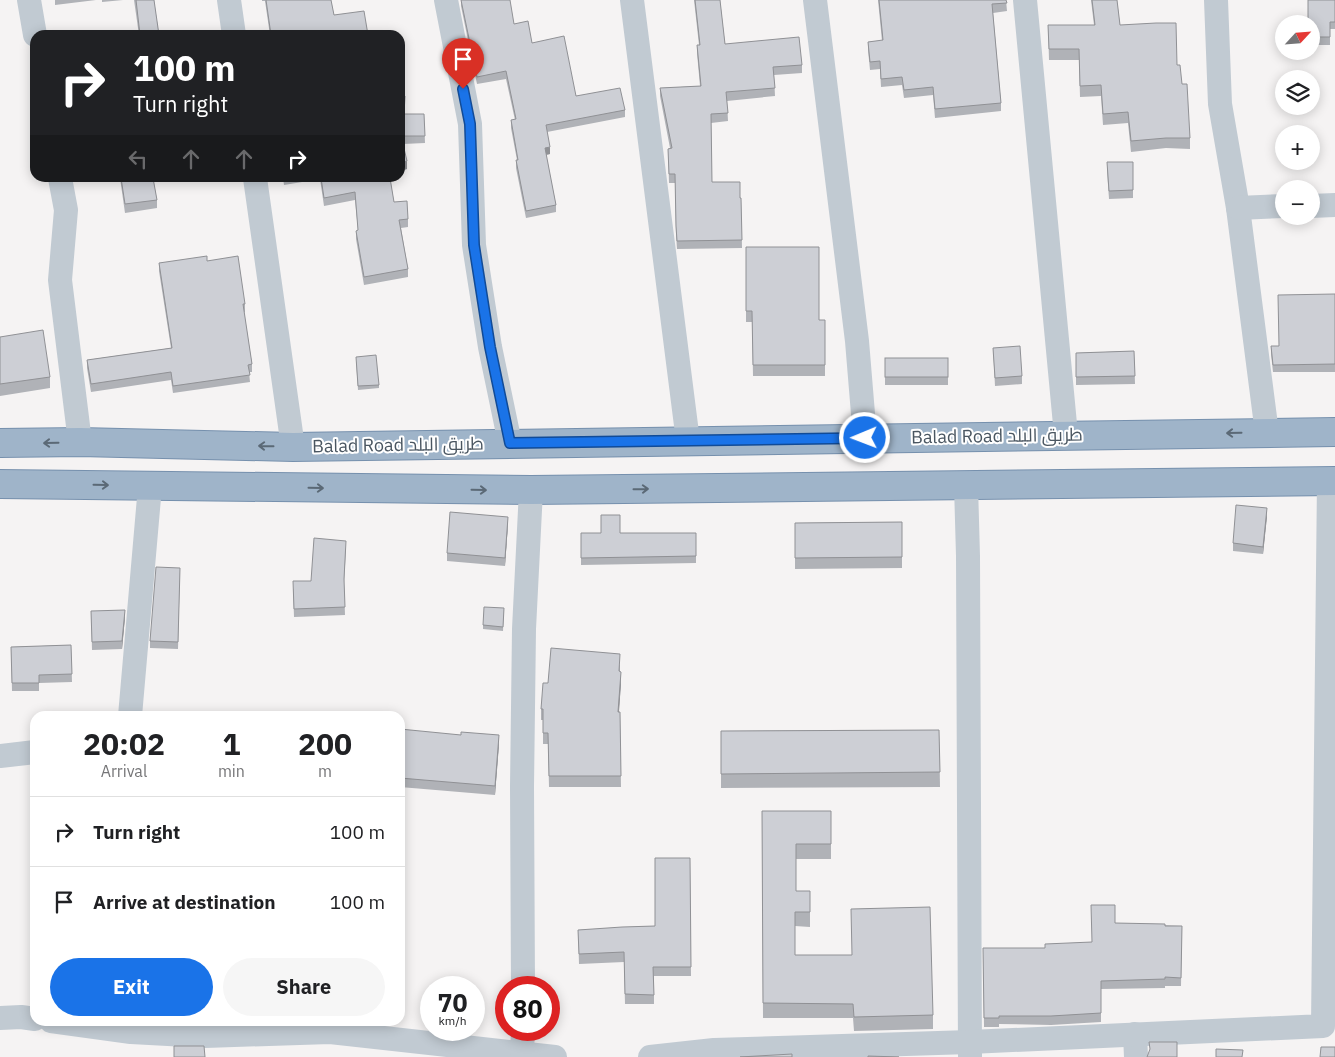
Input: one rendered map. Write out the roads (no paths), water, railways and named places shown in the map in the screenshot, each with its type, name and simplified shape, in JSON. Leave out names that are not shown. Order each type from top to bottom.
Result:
[{"type":"highway","name":"Balad Road طريق البلد","points":[[0,444],[80,442],[293,446],[1335,432]]},
{"type":"highway","points":[[0,484],[531,490],[1332,481]]},
{"type":"street","points":[[29,0],[34,30]]},
{"type":"street","points":[[230,0],[233,30]]},
{"type":"street","points":[[446,0],[470,124],[474,245],[490,347],[510,443]]},
{"type":"street","points":[[632,0],[688,441]]},
{"type":"street","points":[[815,0],[857,342],[865,438]]},
{"type":"street","points":[[1025,0],[1066,435]]},
{"type":"street","points":[[1216,0],[1220,104],[1238,208],[1267,433]]},
{"type":"street","points":[[61,182],[66,210],[60,280],[80,442]]},
{"type":"street","points":[[256,182],[293,446]]},
{"type":"street","points":[[1320,206],[1335,205]]},
{"type":"street","points":[[1238,208],[1275,206]]},
{"type":"street","points":[[650,1057],[714,1050],[1135,1046],[1329,1026],[1332,481]]},
{"type":"street","points":[[966,485],[970,1049]]},
{"type":"street","points":[[130,711],[150,486]]},
{"type":"street","points":[[523,976],[522,787],[524,629],[531,490]]},
{"type":"street","points":[[0,756],[30,753]]},
{"type":"street","points":[[0,1018],[30,1018]]},
{"type":"street","points":[[87,1026],[131,1032],[205,1036],[330,1032],[524,1046],[555,1057]]}]
